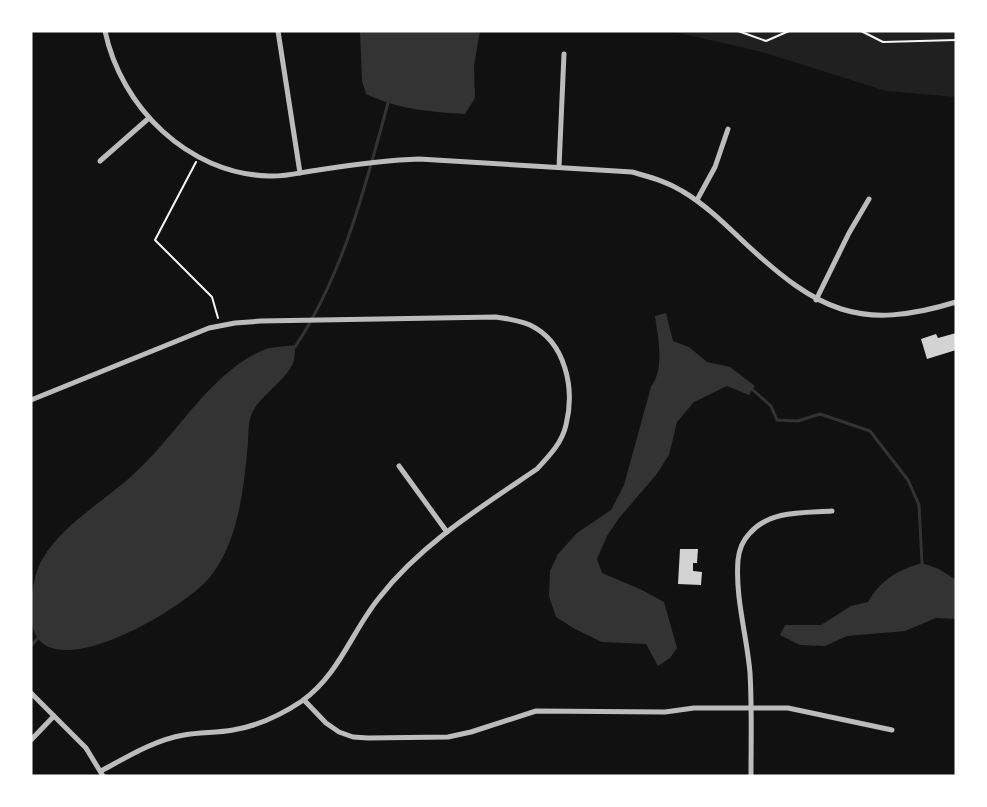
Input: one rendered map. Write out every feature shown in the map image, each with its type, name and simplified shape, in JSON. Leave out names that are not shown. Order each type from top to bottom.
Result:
[{"type":"street","points":[[105,31],[116,68],[128,90],[149,118],[178,144],[199,156],[234,171],[270,176],[419,158],[632,172],[657,179],[696,200],[772,269],[792,285],[816,300],[862,314],[888,316],[913,313],[956,302]]},
{"type":"street","points":[[278,31],[300,173]]},
{"type":"street","points":[[559,166],[564,54]]},
{"type":"street","points":[[100,161],[149,118]]},
{"type":"street","points":[[696,200],[715,168],[728,128]]},
{"type":"street","points":[[816,300],[849,233],[869,199]]},
{"type":"street","points":[[31,400],[209,328],[261,321],[496,317],[514,320],[531,326],[545,335],[555,347],[563,361],[570,390],[566,426],[560,442],[537,469],[447,532],[379,597],[364,617],[339,662],[304,700],[282,714],[258,724],[234,730],[184,735],[161,741],[102,773],[86,748],[31,693]]},
{"type":"street","points":[[399,466],[447,532]]},
{"type":"street","points":[[751,776],[750,671],[738,580],[738,558],[741,546],[750,532],[762,522],[793,513],[832,511]]},
{"type":"street","points":[[304,700],[326,723],[339,732],[353,737],[424,738],[471,732],[536,711],[665,712],[694,708],[750,707],[806,710],[892,730]]},
{"type":"street","points":[[31,740],[54,716]]},
{"type":"path","points":[[738,31],[766,41],[789,31]]},
{"type":"path","points":[[861,31],[883,42],[956,40]]},
{"type":"path","points":[[199,156],[155,240],[212,298],[220,326]]},
{"type":"shaded area","points":[[360,31],[480,31],[474,66],[475,98],[465,114],[427,111],[402,106],[366,94],[362,81]]},
{"type":"shaded area","points":[[671,31],[956,31],[956,97],[886,91],[762,52]]},
{"type":"shaded area","points":[[666,313],[673,341],[689,347],[707,362],[730,367],[755,386],[749,395],[727,386],[694,402],[677,422],[669,455],[656,475],[619,518],[607,536],[597,559],[602,573],[642,590],[664,602],[677,648],[670,658],[658,666],[646,644],[602,642],[556,617],[549,596],[550,571],[558,554],[577,533],[611,510],[624,485],[651,387],[658,371],[659,343],[655,316]]},
{"type":"shaded area","points":[[295,345],[294,359],[290,369],[256,407],[250,417],[241,502],[233,534],[219,564],[210,577],[195,591],[171,608],[142,626],[111,640],[81,649],[55,649],[38,638],[31,613],[32,592],[40,564],[52,545],[76,521],[142,466],[197,403],[227,373],[243,361],[265,349]]},
{"type":"shaded area","points":[[922,563],[939,569],[956,580],[956,619],[936,618],[905,631],[847,636],[825,646],[800,645],[780,635],[785,625],[821,625],[851,606],[868,602],[884,582],[905,569]]},
{"type":"building","points":[[956,333],[956,350],[927,359],[921,339],[936,334],[938,338]]},
{"type":"building","points":[[680,549],[698,549],[697,563],[693,563],[693,571],[702,572],[701,585],[678,584]]},
{"type":"waterway","points":[[295,347],[312,319],[340,259],[371,166],[388,103]]},
{"type":"waterway","points":[[753,390],[771,406],[777,420],[798,421],[820,414],[870,431],[908,480],[919,505],[922,563]]},
{"type":"waterway","points":[[31,646],[38,638]]}]
